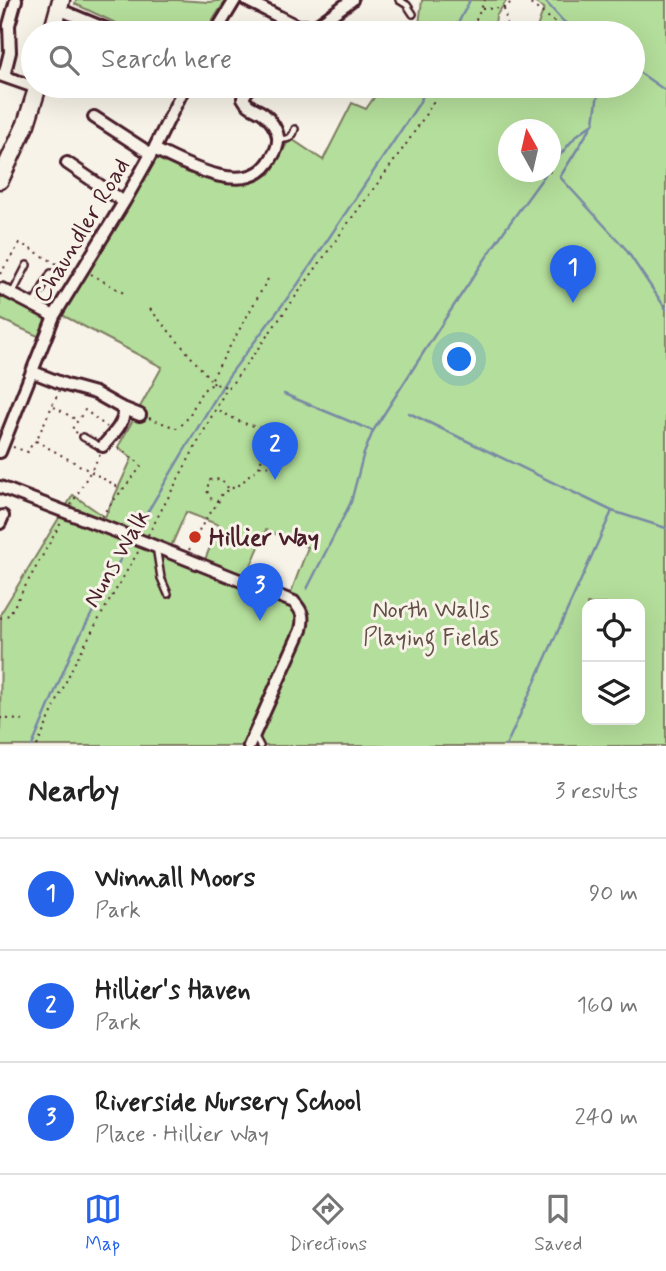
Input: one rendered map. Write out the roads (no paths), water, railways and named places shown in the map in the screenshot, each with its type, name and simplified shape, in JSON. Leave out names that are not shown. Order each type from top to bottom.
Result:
[{"type":"main road","points":[[0,180],[26,124],[34,98]]},
{"type":"street","points":[[16,0],[9,25],[10,52],[2,76],[21,82]]},
{"type":"street","points":[[222,21],[235,0]]},
{"type":"street","points":[[247,0],[287,21]]},
{"type":"street","points":[[328,21],[352,0]]},
{"type":"street","points":[[60,5],[92,21]]},
{"type":"street","name":"Chaundler Road","points":[[2,442],[54,316],[124,202],[179,98]]},
{"type":"street","points":[[94,117],[152,152],[222,177],[237,178],[264,170],[276,151],[278,139],[274,127],[264,114],[246,105],[243,98]]},
{"type":"street","points":[[67,163],[124,202]]},
{"type":"street","points":[[7,291],[54,316]]},
{"type":"street","points":[[33,372],[95,393],[140,415]]},
{"type":"street","points":[[108,440],[124,418],[120,407]]},
{"type":"street","points":[[0,486],[294,603],[302,611],[304,619],[301,630],[249,746]]},
{"type":"lane","points":[[400,0],[413,14]]},
{"type":"lane","points":[[278,139],[291,138],[295,129]]},
{"type":"lane","points":[[7,291],[27,265]]},
{"type":"lane","points":[[33,305],[51,273]]},
{"type":"lane","points":[[83,437],[99,446],[108,440]]},
{"type":"lane","points":[[156,547],[161,578],[168,594]]},
{"type":"lane","points":[[254,735],[260,746]]},
{"type":"waterway","points":[[459,21],[470,0]]},
{"type":"waterway","points":[[544,0],[563,21]]},
{"type":"waterway","points":[[645,76],[666,91]]},
{"type":"waterway","points":[[135,533],[228,377],[298,284],[422,98]]},
{"type":"waterway","points":[[597,98],[594,122],[560,177],[625,248],[666,309]]},
{"type":"waterway","points":[[561,154],[576,136],[592,124]]},
{"type":"waterway","points":[[307,589],[351,502],[363,456],[373,431],[447,316],[540,182]]},
{"type":"waterway","points":[[284,394],[373,431]]},
{"type":"waterway","points":[[409,413],[612,511],[506,746]]},
{"type":"waterway","points":[[612,511],[666,528]]},
{"type":"waterway","points":[[32,746],[72,651],[131,539]]},
{"type":"place","name":"Winnall Moors","points":[[573,303]]},
{"type":"place","name":"Hillier's Haven","points":[[275,480]]},
{"type":"place","name":"Hillier Way","points":[[195,537]]},
{"type":"place","name":"Riverside Nursery School","points":[[260,621]]},
{"type":"park label","name":"North Walls Playing Fields","points":[[431,623]]}]
